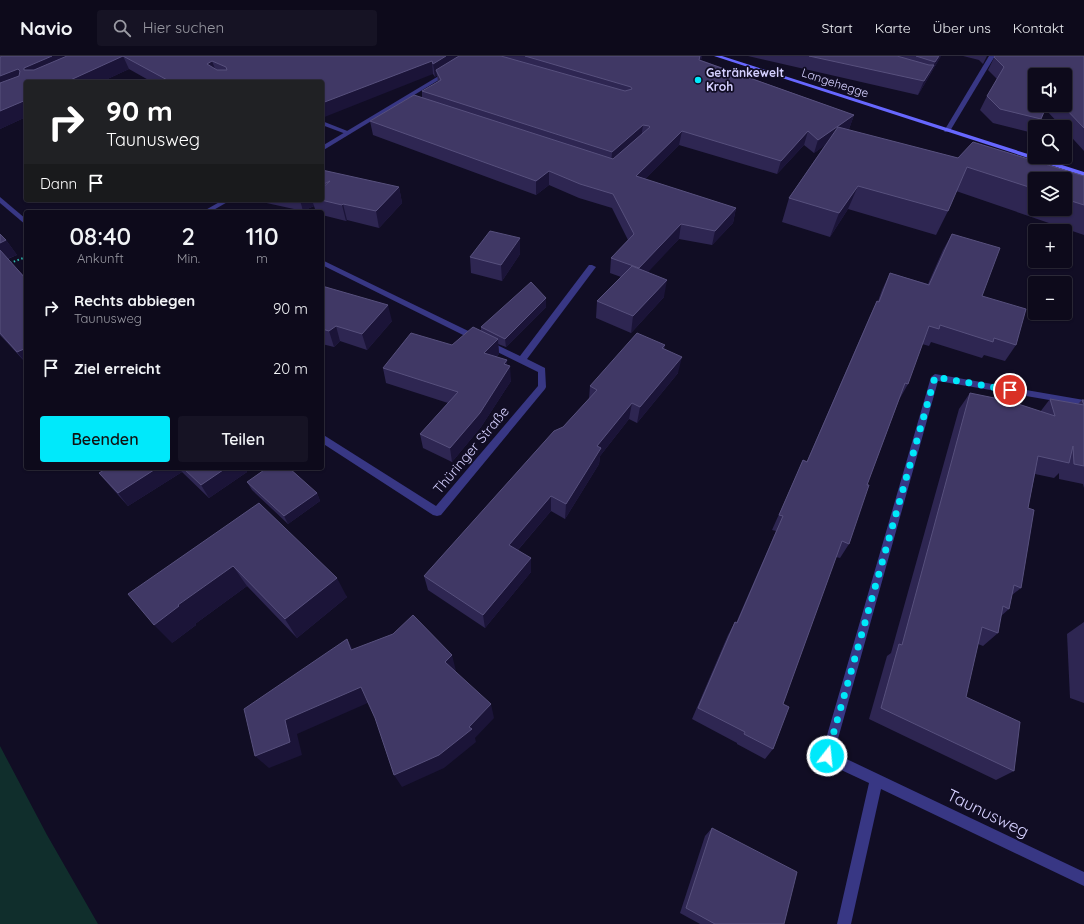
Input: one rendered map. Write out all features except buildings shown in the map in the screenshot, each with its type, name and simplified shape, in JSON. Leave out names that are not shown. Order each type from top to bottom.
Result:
[{"type":"street","name":"Langehegge","points":[[717,56],[1084,174]]},
{"type":"street","points":[[947,131],[992,56]]},
{"type":"street","points":[[324,147],[452,70]]},
{"type":"street","points":[[402,101],[410,104]]},
{"type":"street","points":[[324,124],[348,133]]},
{"type":"street","points":[[0,200],[24,221]]},
{"type":"street","points":[[213,210],[225,202]]},
{"type":"street","name":"Thüringer Straße","points":[[324,263],[542,370],[542,387],[437,512],[324,439]]},
{"type":"street","points":[[522,359],[592,267]]},
{"type":"street","name":"Taunusweg","points":[[1084,404],[935,377],[827,756],[1084,879]]},
{"type":"street","points":[[844,924],[876,780]]},
{"type":"path","points":[[6,265],[24,258]]},
{"type":"green space","points":[[0,746],[47,835],[98,924],[0,924]]},
{"type":"place","name":"Getränkewelt Kroh","points":[[698,80]]},
{"type":"route","points":[[827,756],[935,377],[1010,390]]}]
